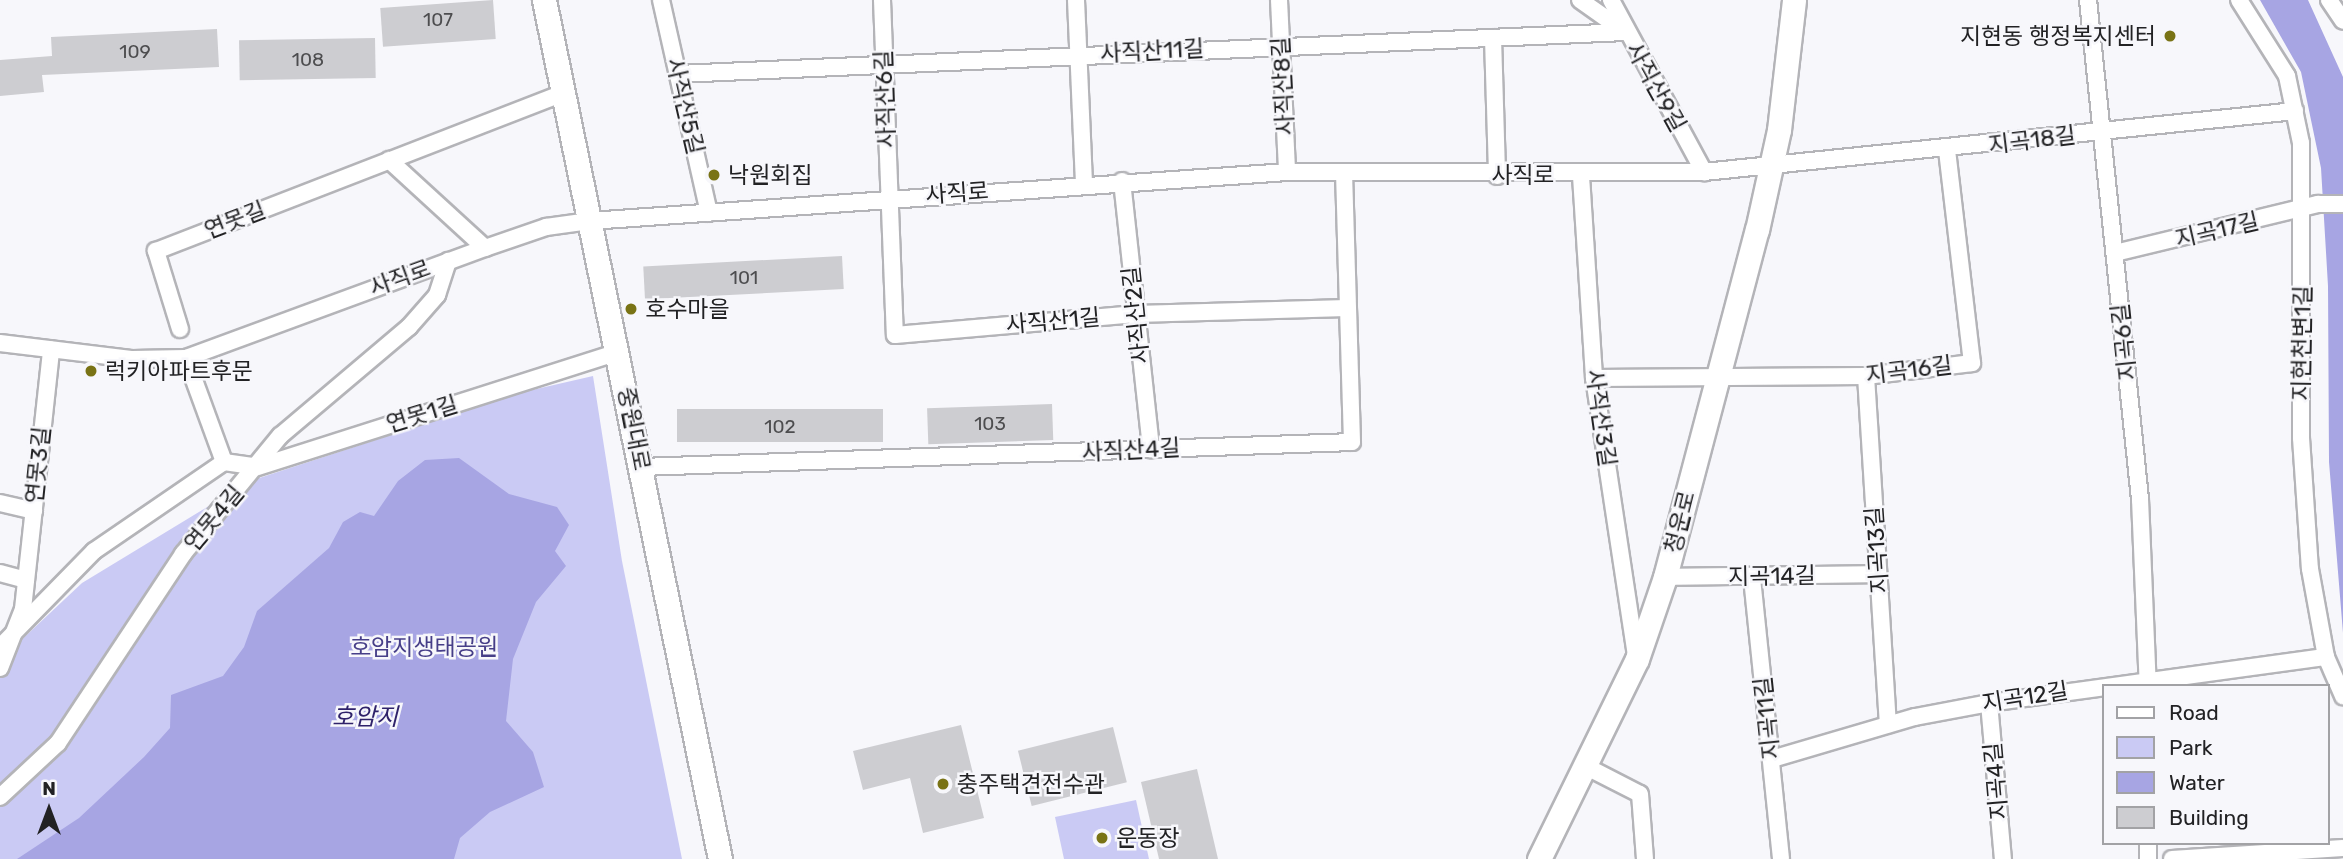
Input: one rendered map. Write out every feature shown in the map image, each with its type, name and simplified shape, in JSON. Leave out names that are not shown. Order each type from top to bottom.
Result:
[{"type":"street","name":"중원대로","points":[[544,0],[619,352],[720,859]]},
{"type":"street","name":"사직산5길","points":[[661,0],[709,213]]},
{"type":"street","name":"사직산6길","points":[[882,0],[887,198]]},
{"type":"street","points":[[1076,0],[1084,184]]},
{"type":"street","name":"사직산8길","points":[[1279,0],[1287,172]]},
{"type":"street","points":[[1580,0],[1626,32]]},
{"type":"street","name":"사직산9길","points":[[1611,0],[1703,172]]},
{"type":"street","points":[[1769,167],[1794,0]]},
{"type":"street","name":"지곡6길","points":[[2088,0],[2099,132],[2115,253],[2140,499],[2148,682]]},
{"type":"street","name":"지현천변1길","points":[[2239,0],[2287,76],[2311,207],[2301,438],[2310,569],[2326,657],[2343,695]]},
{"type":"street","points":[[2329,0],[2343,21]]},
{"type":"street","name":"사직산11길","points":[[678,74],[1281,45],[1626,32]]},
{"type":"street","points":[[1493,38],[1497,176]]},
{"type":"street","name":"연못길","points":[[180,329],[156,251],[564,93]]},
{"type":"street","name":"지곡18길","points":[[1769,167],[2295,111]]},
{"type":"street","name":"지곡16길","points":[[1594,378],[1716,381],[1866,376],[1972,363],[1947,150]]},
{"type":"street","points":[[389,160],[485,247]]},
{"type":"street","name":"사직로","points":[[0,343],[51,350],[186,358],[485,247],[546,227],[590,221],[1122,181],[1287,172],[1581,176],[1769,167]]},
{"type":"street","name":"청운로","points":[[1539,859],[1587,767],[1636,659],[1665,577],[1769,167]]},
{"type":"street","name":"사직산4길","points":[[641,467],[1352,442],[1344,173]]},
{"type":"street","name":"사직산3길","points":[[1581,176],[1594,378],[1636,659]]},
{"type":"street","name":"사직산2길","points":[[1122,181],[1150,449]]},
{"type":"street","name":"사직산1길","points":[[887,198],[895,335],[1136,314],[1347,308]]},
{"type":"street","name":"지곡17길","points":[[2115,253],[2311,207],[2343,204]]},
{"type":"street","name":"연못4길","points":[[0,797],[58,743],[183,554],[280,436],[409,327],[438,295],[448,261]]},
{"type":"street","name":"연못3길","points":[[0,668],[17,629],[26,580],[51,350]]},
{"type":"street","name":"연못1길","points":[[225,462],[257,467],[619,352]]},
{"type":"street","points":[[0,647],[94,551],[225,462],[186,358]]},
{"type":"street","name":"지곡13길","points":[[1866,376],[1888,724]]},
{"type":"street","points":[[0,503],[34,511]]},
{"type":"street","points":[[0,573],[26,580]]},
{"type":"street","name":"지곡14길","points":[[1665,577],[1752,578],[1878,574]]},
{"type":"street","name":"지곡11길","points":[[1752,578],[1781,859]]},
{"type":"street","name":"지곡12길","points":[[2148,682],[2326,657]]},
{"type":"street","name":"지곡12길","points":[[1772,759],[1888,724],[1989,702],[2102,688]]},
{"type":"street","name":"지곡4길","points":[[1989,702],[2003,859]]},
{"type":"street","points":[[1587,767],[1640,794],[1645,859]]},
{"type":"street","points":[[2172,859],[2343,848]]},
{"type":"green space","name":"호암지생태공원","points":[[593,376],[622,561],[682,859],[0,859],[0,660],[82,583],[250,481],[519,393]]},
{"type":"green space","name":"운동장","points":[[1136,800],[1149,859],[1064,859],[1055,817]]},
{"type":"water","points":[[2260,0],[2308,0],[2343,77],[2343,633],[2329,462],[2328,286],[2321,168],[2301,72]]},
{"type":"water","name":"호암지","points":[[459,458],[509,494],[557,507],[569,525],[555,551],[566,566],[536,602],[513,659],[506,721],[533,752],[544,787],[490,812],[460,838],[454,859],[17,859],[79,818],[144,757],[170,728],[171,695],[223,676],[244,647],[257,611],[329,548],[343,522],[360,512],[374,516],[398,481],[425,460]]},
{"type":"building","points":[[493,0],[496,39],[383,47],[380,8]]},
{"type":"building","points":[[217,29],[219,67],[42,75],[44,92],[0,96],[0,60],[52,56],[51,37]]},
{"type":"building","points":[[375,38],[376,78],[240,80],[239,40]]},
{"type":"building","points":[[842,256],[844,289],[645,299],[643,266]]},
{"type":"building","points":[[1052,404],[1053,440],[928,444],[927,408]]},
{"type":"building","points":[[677,409],[883,409],[883,442],[677,442]]},
{"type":"building","name":"충주택견전수관","points":[[961,725],[984,818],[923,833],[910,778],[863,790],[853,751]]},
{"type":"building","points":[[1113,727],[1127,782],[1032,806],[1018,751]]},
{"type":"building","points":[[1197,769],[1218,859],[1159,859],[1141,782]]},
{"type":"place","name":"지현동 행정복지센터","points":[[2170,36]]},
{"type":"place","name":"낙원회집","points":[[714,175]]},
{"type":"place","name":"호수마을","points":[[631,309]]},
{"type":"place","name":"럭키아파트후문","points":[[91,371]]},
{"type":"place","name":"충주택견전수관","points":[[943,784]]},
{"type":"place","name":"운동장","points":[[1102,838]]}]
